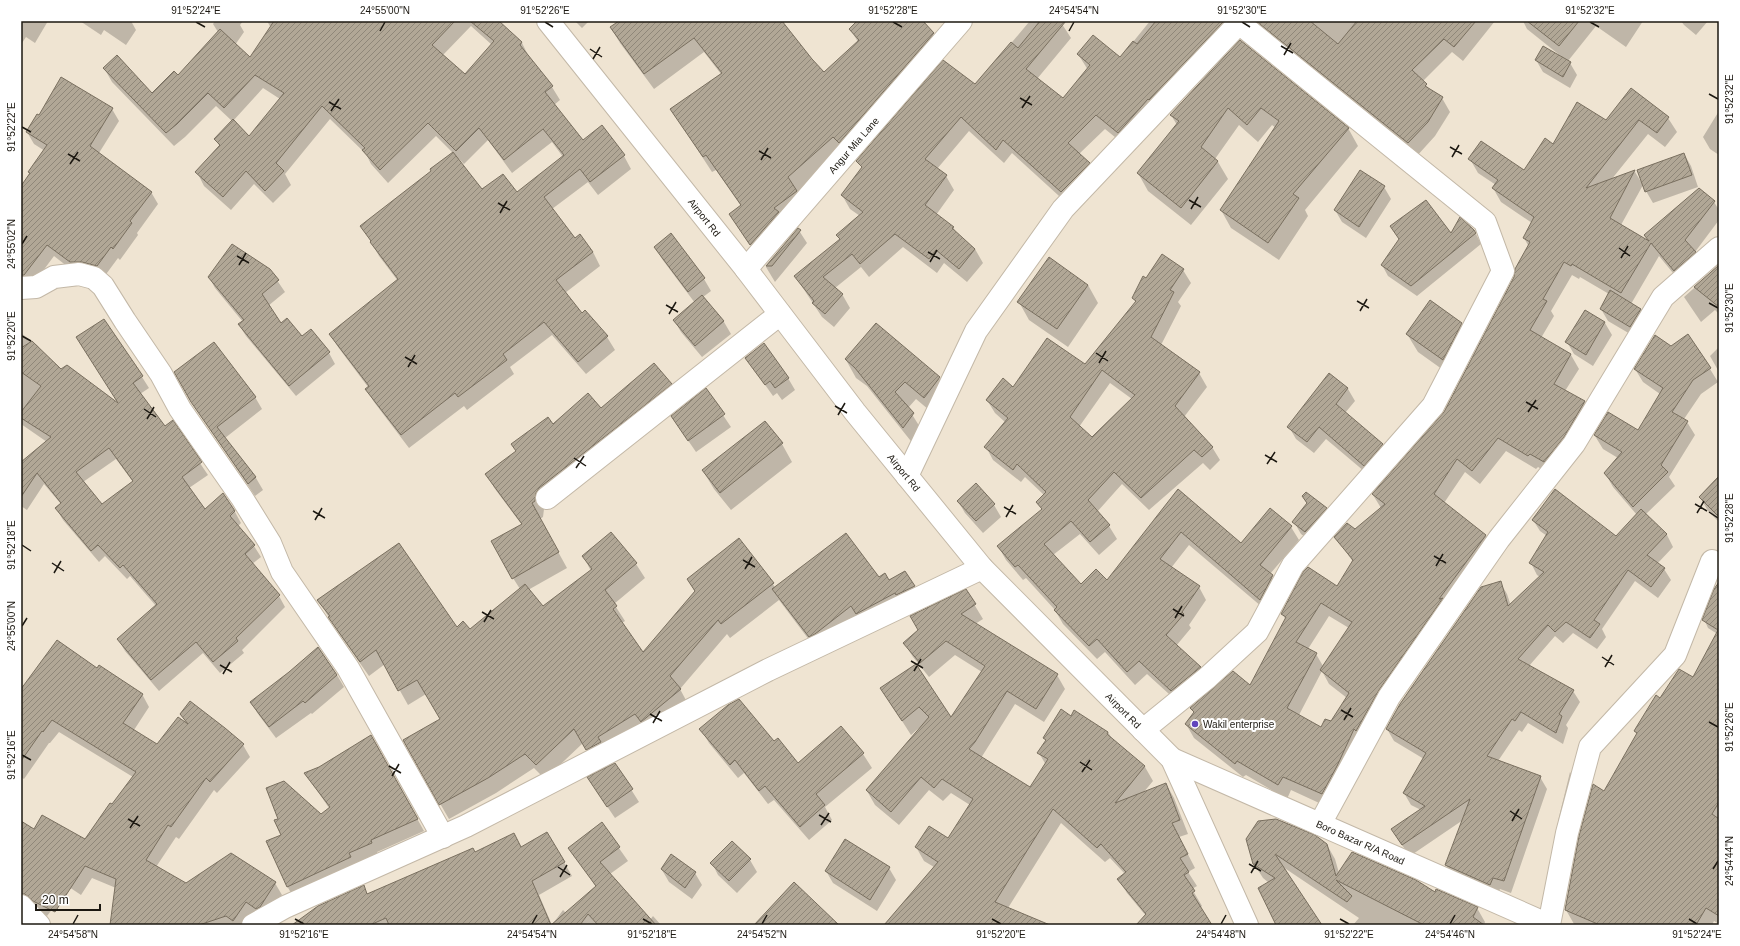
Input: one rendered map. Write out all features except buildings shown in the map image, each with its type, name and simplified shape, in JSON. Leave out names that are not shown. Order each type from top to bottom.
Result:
[{"type":"street","name":"Airport Rd","points":[[548,21],[746,269],[855,412],[982,568],[1172,758],[1247,925]]},
{"type":"street","name":"Angur Mia Lane","points":[[746,269],[961,21]]},
{"type":"street","points":[[907,476],[976,331],[1063,209],[1240,22],[1485,222],[1503,271],[1433,406],[1292,565],[1257,632],[1207,678],[1143,730]]},
{"type":"street","points":[[1320,824],[1389,697],[1499,539],[1574,444],[1663,297],[1719,248]]},
{"type":"street","points":[[21,288],[36,287],[54,277],[79,274],[94,278],[104,286],[161,374],[180,409],[242,498],[270,543],[282,572],[348,668],[443,837]]},
{"type":"street","points":[[547,498],[780,314]]},
{"type":"street","points":[[1549,925],[1567,833],[1590,747],[1675,655],[1712,561]]},
{"type":"street","points":[[253,925],[285,907],[466,826],[768,670],[982,568]]},
{"type":"street","name":"Boro Bazar R/A Road","points":[[1172,758],[1549,925]]},
{"type":"street","points":[[21,906],[38,925]]},
{"type":"place","name":"Wakil enterprise","points":[[1195,724]]}]
